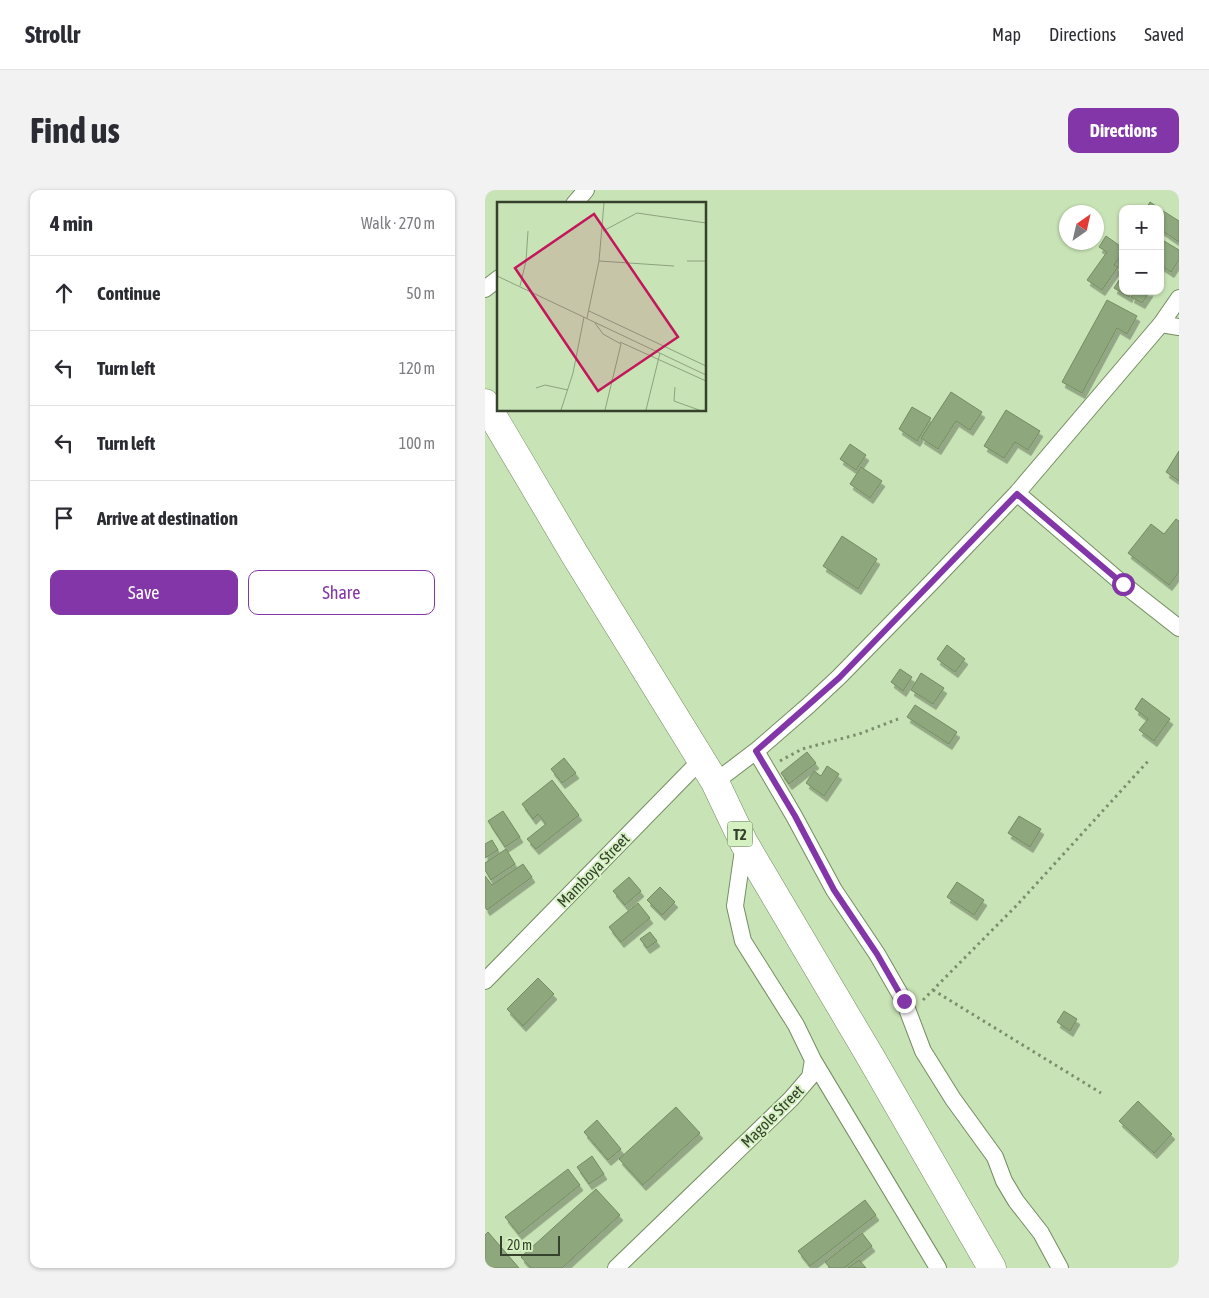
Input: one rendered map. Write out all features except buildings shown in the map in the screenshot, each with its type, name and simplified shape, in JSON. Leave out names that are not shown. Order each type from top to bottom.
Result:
[{"type":"highway","name":"T2","points":[[485,403],[575,556],[708,771],[744,843],[992,1268]]},
{"type":"street","points":[[577,202],[586,190]]},
{"type":"street","points":[[485,289],[497,280]]},
{"type":"street","name":"Mamboya Street","points":[[485,981],[708,771],[756,751],[839,678],[1017,494],[1161,324],[1179,298]]},
{"type":"street","points":[[1161,324],[1179,327]]},
{"type":"street","points":[[1017,494],[1123,584],[1179,628]]},
{"type":"street","points":[[756,751],[795,816],[834,890],[877,954],[904,1001],[923,1051],[953,1099],[995,1158],[1004,1181],[1016,1202],[1041,1233],[1060,1268]]},
{"type":"street","points":[[744,843],[735,906],[743,942],[796,1025],[813,1060],[938,1268]]},
{"type":"street","name":"Magole Street","points":[[616,1268],[791,1099],[810,1077],[813,1060]]},
{"type":"path","points":[[766,768],[802,749],[859,734],[898,720]]},
{"type":"path","points":[[909,1015],[1018,904],[1150,759]]},
{"type":"path","points":[[933,990],[1101,1093]]},
{"type":"route","points":[[904,1001],[877,954],[834,890],[795,816],[756,751],[839,678],[1017,494],[1123,584]]}]
